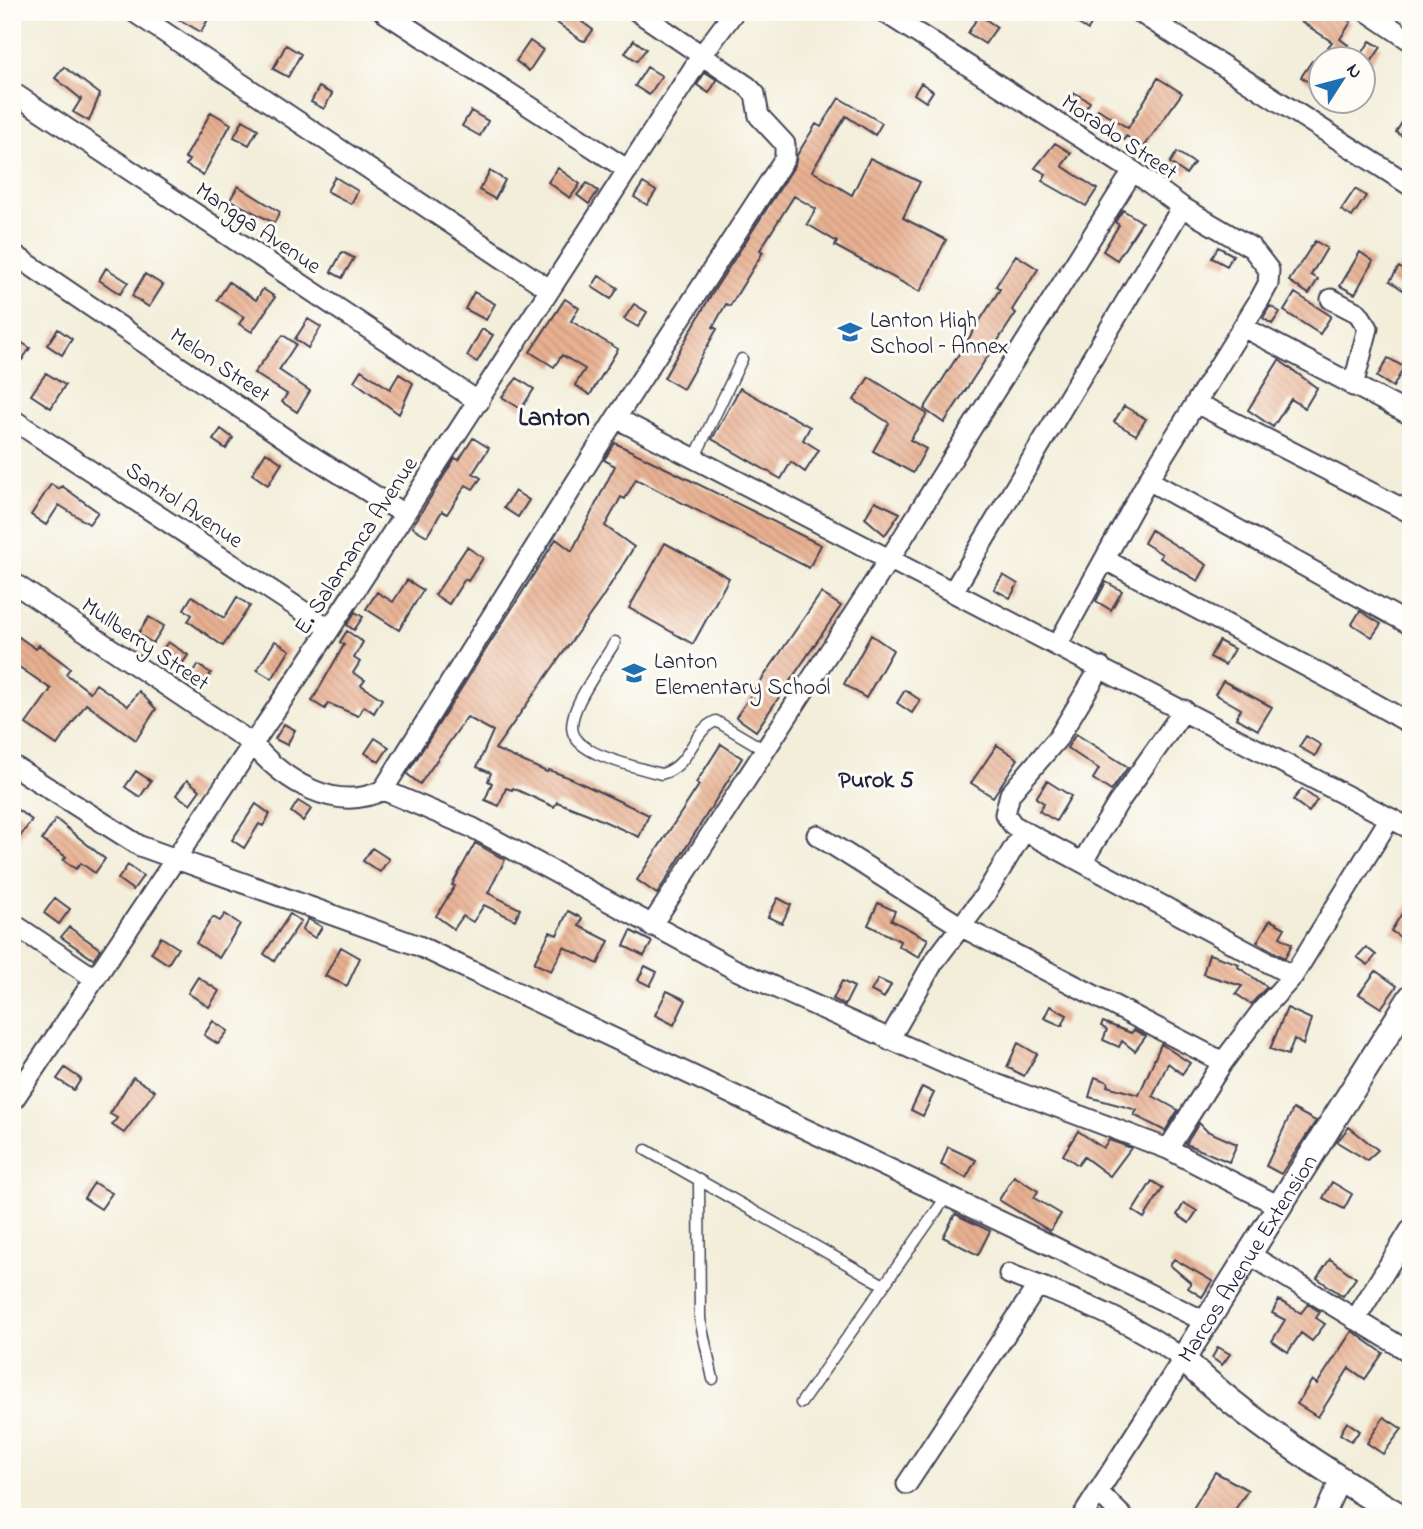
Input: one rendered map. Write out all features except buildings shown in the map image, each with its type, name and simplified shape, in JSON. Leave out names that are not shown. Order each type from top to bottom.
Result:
[{"type":"street","points":[[134,12],[549,289]]},
{"type":"street","points":[[384,12],[628,170]]},
{"type":"street","points":[[638,12],[755,94],[760,116],[785,144],[785,158],[616,418],[383,790],[473,828],[734,969],[889,1040],[1028,1097],[1168,1149],[1277,1205]]},
{"type":"street","name":"E. Salamanca Avenue","points":[[14,1095],[330,629],[480,402],[549,289],[702,55],[734,12]]},
{"type":"street","name":"Morado Street","points":[[884,12],[1133,171],[1182,207],[1252,248],[1269,270],[1268,284],[1244,327],[1148,480],[1058,644]]},
{"type":"street","points":[[1139,12],[1411,186]]},
{"type":"street","points":[[1372,14],[1411,41]]},
{"type":"street","name":"Mangga Avenue","points":[[12,92],[480,402]]},
{"type":"street","points":[[651,926],[890,558],[1133,171]]},
{"type":"street","points":[[954,590],[1182,207]]},
{"type":"street","name":"Melon Street","points":[[12,253],[299,448],[404,514]]},
{"type":"street","points":[[1331,299],[1358,313],[1368,328],[1353,386]]},
{"type":"street","points":[[1244,327],[1411,415]]},
{"type":"street","points":[[1196,402],[1411,513]]},
{"type":"street","points":[[616,418],[954,590],[1411,829]]},
{"type":"street","name":"Santol Avenue","points":[[12,419],[330,629]]},
{"type":"street","points":[[1148,480],[1411,625]]},
{"type":"street","points":[[1106,560],[1209,617],[1327,675],[1411,724]]},
{"type":"street","name":"Mullberry Street","points":[[12,582],[253,744],[272,768],[309,790],[349,797],[373,795],[383,790]]},
{"type":"street","points":[[1101,667],[1058,738],[1010,794],[1005,814],[1013,825],[1293,976]]},
{"type":"street","points":[[1083,861],[1118,803],[1184,710]]},
{"type":"street","points":[[12,765],[118,834],[174,861],[419,946],[1206,1322]]},
{"type":"street","points":[[1168,1149],[1223,1062],[1263,1009],[1293,976],[1390,818]]},
{"type":"street","points":[[889,1040],[933,963],[985,894],[1024,831]]},
{"type":"street","points":[[817,835],[960,926],[1223,1062]]},
{"type":"street","points":[[12,923],[94,978]]},
{"type":"street","name":"Marcos Avenue Extension","points":[[1082,1517],[1411,997]]},
{"type":"street","points":[[1356,1320],[1411,1229]]},
{"type":"street","points":[[1247,1254],[1411,1353]]},
{"type":"street","points":[[1009,1274],[1121,1319],[1183,1359],[1225,1397],[1340,1480],[1402,1517]]},
{"type":"street","points":[[907,1484],[1038,1285]]},
{"type":"street","points":[[1323,1517],[1340,1480]]},
{"type":"street","points":[[1098,1492],[1123,1517]]},
{"type":"lane","points":[[694,458],[742,359]]},
{"type":"lane","points":[[615,642],[575,705],[570,723],[573,737],[585,748],[616,762],[662,774],[681,764],[705,729],[716,721],[765,750]]},
{"type":"lane","points":[[646,1150],[884,1285]]},
{"type":"lane","points":[[699,1180],[700,1319],[713,1379]]},
{"type":"lane","points":[[802,1403],[947,1196]]},
{"type":"place","name":"Lanton High School – Annex","points":[[850,332]]},
{"type":"place","name":"Lanton Elementary School","points":[[634,673]]},
{"type":"district","name":"Lanton","points":[[554,416]]},
{"type":"district","name":"Purok 5","points":[[876,779]]}]
